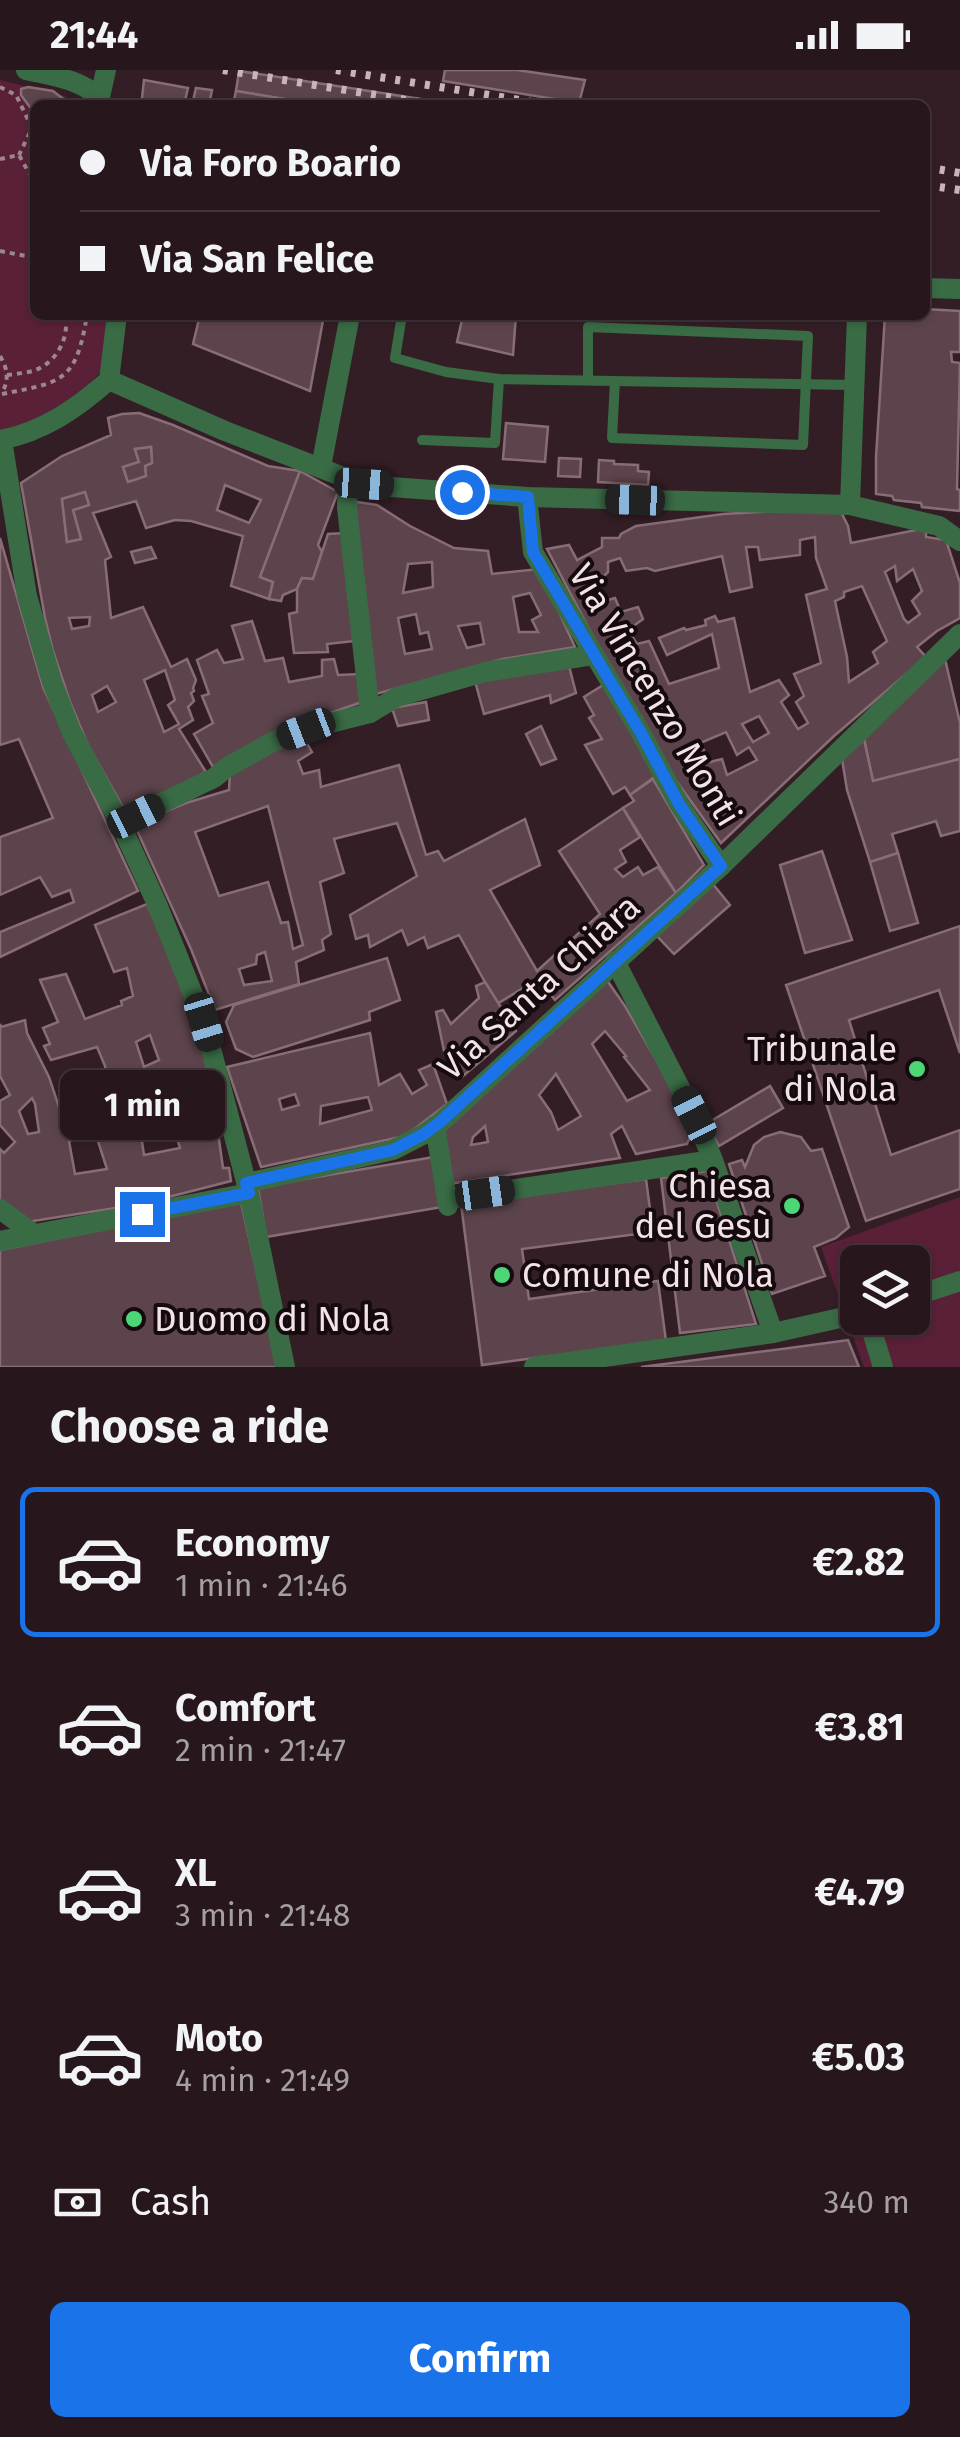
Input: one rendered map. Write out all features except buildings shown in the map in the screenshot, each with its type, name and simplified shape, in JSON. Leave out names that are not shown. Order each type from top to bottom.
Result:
[{"type":"street","points":[[26,70],[62,78],[84,87],[100,100]]},
{"type":"street","points":[[101,100],[106,70]]},
{"type":"street","points":[[930,288],[960,289]]},
{"type":"street","points":[[116,320],[109,380],[44,428],[1,440],[7,526],[52,682],[71,731],[158,904],[204,1022],[248,1188],[285,1367]]},
{"type":"street","points":[[322,467],[349,320]]},
{"type":"street","points":[[850,505],[856,320]]},
{"type":"street","points":[[109,380],[364,484],[528,497],[850,505],[938,526],[960,541]]},
{"type":"street","points":[[348,480],[348,526],[370,713]]},
{"type":"street","name":"Via Vincenzo Monti","points":[[528,497],[533,552],[679,804],[721,866]]},
{"type":"street","name":"Via Santa Chiara","points":[[0,1241],[248,1188],[393,1150],[435,1126],[721,866],[960,634]]},
{"type":"street","points":[[120,823],[214,778],[272,742],[370,713],[397,696],[485,672],[593,655]]},
{"type":"street","points":[[615,961],[694,1115],[773,1333]]},
{"type":"street","points":[[435,1126],[447,1202],[713,1160]]},
{"type":"street","points":[[0,1209],[34,1234]]},
{"type":"street","points":[[930,1291],[960,1281]]},
{"type":"street","points":[[534,1367],[773,1333],[840,1318]]},
{"type":"street","points":[[873,1335],[883,1367]]},
{"type":"lane","points":[[401,320],[395,358],[446,372],[498,379],[854,385]]},
{"type":"lane","points":[[588,380],[588,328],[808,336],[803,445],[612,438],[615,382]]},
{"type":"lane","points":[[422,440],[495,444],[498,379]]},
{"type":"path","points":[[0,87],[16,95],[30,121]]},
{"type":"path","points":[[0,160],[19,154],[30,135]]},
{"type":"path","points":[[19,154],[30,175]]},
{"type":"path","points":[[0,251],[30,257]]},
{"type":"path","points":[[8,375],[47,364],[65,337],[66,320]]},
{"type":"path","points":[[1,395],[58,380],[76,360],[86,320]]},
{"type":"path","points":[[0,356],[8,375],[1,395]]},
{"type":"shaded area","points":[[0,80],[71,100],[30,100],[30,320],[111,320],[101,371],[85,389],[42,418],[0,431]]},
{"type":"shaded area","points":[[960,1197],[960,1367],[864,1367],[853,1335],[930,1335],[930,1245],[840,1245],[840,1300],[821,1247]]},
{"type":"railway","points":[[223,70],[406,100]]},
{"type":"railway","points":[[336,70],[519,100]]},
{"type":"railway","points":[[930,168],[960,173]]},
{"type":"railway","points":[[930,186],[960,190]]},
{"type":"place","name":"Tribunale di Nola","points":[[917,1069]]},
{"type":"place","name":"Chiesa del Gesù","points":[[792,1206]]},
{"type":"place","name":"Comune di Nola","points":[[502,1275]]},
{"type":"place","name":"Duomo di Nola","points":[[134,1319]]},
{"type":"route","points":[[142,1214],[249,1193],[246,1183],[393,1150],[424,1134],[721,866],[679,804],[533,552],[528,497],[462,492]]}]
